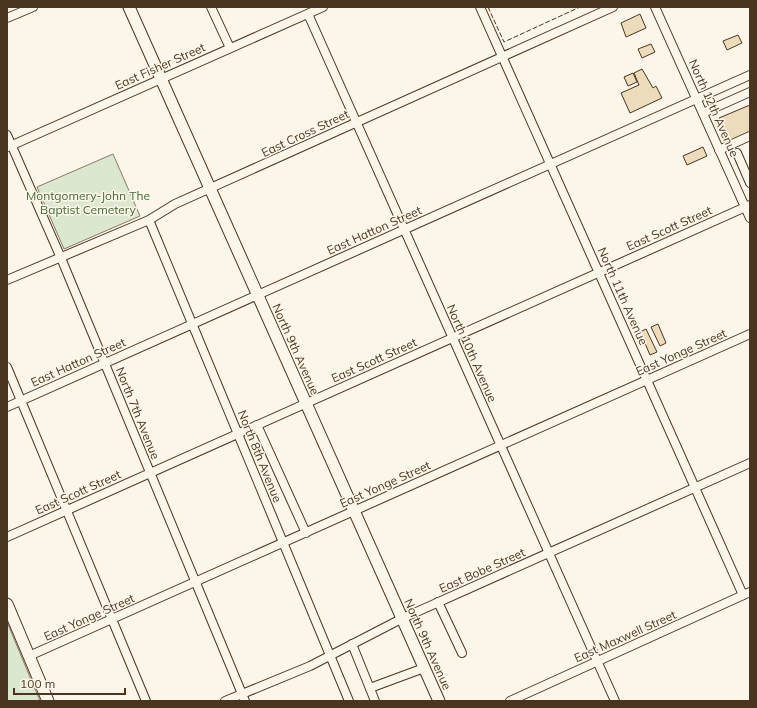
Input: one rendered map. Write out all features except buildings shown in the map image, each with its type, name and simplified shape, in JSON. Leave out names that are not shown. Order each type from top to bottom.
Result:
[{"type":"main road","name":"North 9th Avenue","points":[[129,7],[439,701]]},
{"type":"main road","points":[[7,604],[48,701]]},
{"type":"street","points":[[7,18],[33,7]]},
{"type":"street","points":[[212,7],[230,48]]},
{"type":"street","name":"East Fisher Street","points":[[9,147],[323,7]]},
{"type":"street","name":"North 11th Avenue","points":[[480,7],[695,487],[747,594]]},
{"type":"street","name":"East Cross Street","points":[[7,280],[149,220],[175,204],[613,7]]},
{"type":"street","name":"North 12th Avenue","points":[[655,7],[732,178],[748,206],[750,218]]},
{"type":"street","name":"North 10th Avenue","points":[[308,14],[615,701]]},
{"type":"street","name":"East Hatton Street","points":[[7,407],[750,75]]},
{"type":"street","points":[[703,113],[750,92]]},
{"type":"street","name":"North 7th Avenue","points":[[7,135],[9,147],[61,258],[243,697]]},
{"type":"street","points":[[719,150],[750,136]]},
{"type":"street","points":[[737,153],[750,183]]},
{"type":"street","points":[[732,178],[746,173]]},
{"type":"street","name":"East Scott Street","points":[[7,537],[748,206]]},
{"type":"street","name":"North 8th Avenue","points":[[149,220],[349,701]]},
{"type":"street","name":"East Yonge Street","points":[[30,656],[750,334]]},
{"type":"street","points":[[7,367],[146,701]]},
{"type":"street","points":[[257,425],[306,533]]},
{"type":"street","name":"East Bobe Street","points":[[225,701],[243,697],[310,666],[403,618],[750,463]]},
{"type":"street","name":"East Maxwell Street","points":[[510,701],[747,594]]},
{"type":"street","points":[[438,602],[462,653]]},
{"type":"street","points":[[352,644],[376,701]]},
{"type":"street","points":[[370,688],[424,668]]},
{"type":"green space","name":"Montgomery-John The Baptist Cemetery","points":[[113,154],[140,216],[64,249],[37,187]]},
{"type":"green space","points":[[7,622],[40,701],[7,701]]},
{"type":"fence","points":[[488,7],[504,42],[580,7]]}]
